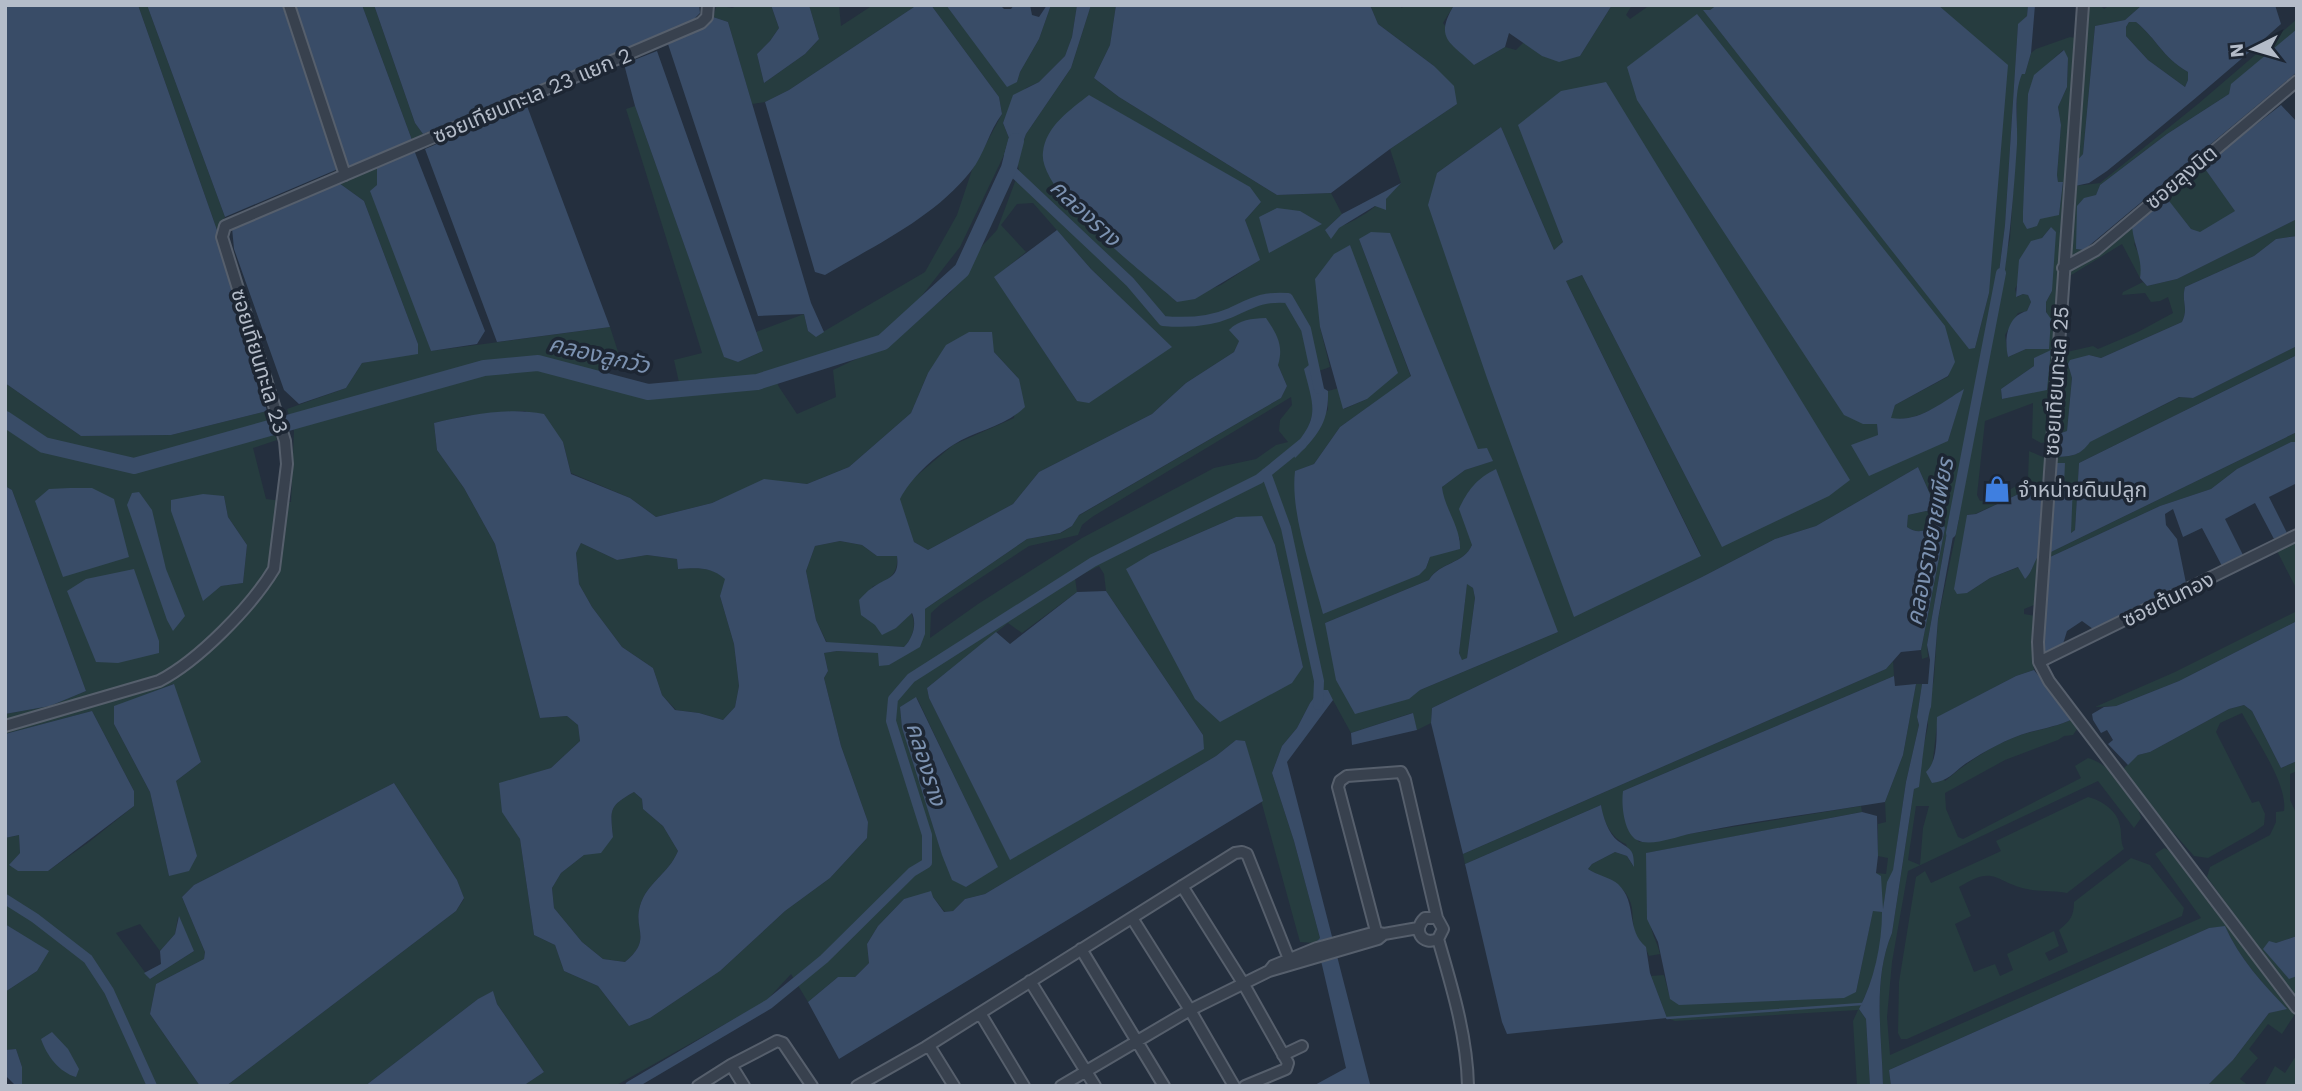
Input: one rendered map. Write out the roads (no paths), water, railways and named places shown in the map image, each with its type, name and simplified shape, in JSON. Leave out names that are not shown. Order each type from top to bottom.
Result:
[{"type":"street","points":[[289,5],[345,175]]},
{"type":"street","name":"ซอยเทียนทะเล 23 แยก 2","points":[[345,175],[701,23],[707,17],[708,5]]},
{"type":"street","name":"ซอยเทียนทะเล 25","points":[[2039,662],[2038,642],[2063,268],[2083,5]]},
{"type":"street","name":"ซอยลุงนิต","points":[[2063,268],[2096,250],[2297,81]]},
{"type":"street","name":"ซอยเทียนทะเล 23","points":[[5,726],[159,681],[189,661],[232,621],[274,569],[287,464],[285,441],[221,233],[230,224],[345,175]]},
{"type":"street","name":"ซอยต้นทอง","points":[[2039,662],[2297,535]]},
{"type":"street","points":[[2039,662],[2049,681],[2297,1008]]},
{"type":"street","points":[[1380,935],[1338,787],[1340,781],[1347,776],[1401,772],[1405,780],[1437,918],[1443,929],[1438,939],[1431,942],[1423,939],[1418,928]]},
{"type":"street","points":[[857,1086],[980,1013],[1235,853],[1242,852],[1247,855],[1289,959]]},
{"type":"street","points":[[1182,886],[1243,983],[1288,1063],[1286,1069],[1245,1086]]},
{"type":"street","points":[[1132,918],[1234,1086]]},
{"type":"street","points":[[1061,1086],[1190,1010],[1269,971],[1338,947],[1418,928],[1425,918],[1437,918]]},
{"type":"street","points":[[1438,939],[1467,1055],[1468,1086]]},
{"type":"street","points":[[1081,949],[1164,1086]]},
{"type":"street","points":[[1269,971],[1273,966],[1289,959],[1318,953]]},
{"type":"street","points":[[1031,981],[1095,1086]]},
{"type":"street","points":[[980,1013],[1024,1086]]},
{"type":"street","points":[[698,1086],[776,1041],[780,1042],[812,1086]]},
{"type":"street","points":[[926,1046],[931,1049],[954,1086]]},
{"type":"street","points":[[1283,1055],[1302,1046]]},
{"type":"street","points":[[731,1065],[744,1086]]},
{"type":"water","points":[[5,5],[138,5],[217,230],[267,411],[171,435],[81,436],[5,383]]},
{"type":"water","points":[[147,5],[282,5],[338,169],[225,217]]},
{"type":"water","points":[[291,5],[362,5],[412,140],[349,167]]},
{"type":"water","points":[[374,5],[699,5],[700,13],[692,21],[423,134],[415,123]]},
{"type":"water","points":[[771,5],[809,5],[819,39],[805,54],[764,83],[757,54],[779,28]]},
{"type":"water","points":[[917,5],[931,5],[999,97],[1002,114],[976,165],[940,203],[903,229],[825,275],[815,272],[765,102],[789,90]]},
{"type":"water","points":[[946,5],[1000,5],[1004,9],[1011,9],[1014,5],[1030,5],[1032,15],[1039,17],[1047,5],[1051,5],[1039,39],[1017,82],[1007,87]]},
{"type":"water","points":[[1077,5],[1091,5],[1071,68],[1026,134],[1017,159],[1010,162],[1004,155],[1009,138],[1003,123],[1013,95],[1039,82],[1065,56],[1072,37]]},
{"type":"water","points":[[1116,5],[1370,5],[1378,24],[1434,66],[1454,86],[1457,104],[1331,193],[1277,195],[1119,97],[1094,78],[1110,45]]},
{"type":"water","points":[[1454,5],[1612,5],[1580,56],[1559,62],[1542,56],[1509,33],[1505,47],[1474,65],[1452,45],[1445,33],[1445,25]]},
{"type":"water","points":[[1717,5],[1938,5],[2008,65],[1989,293],[1975,348],[1969,349],[1703,10],[1710,10]]},
{"type":"water","points":[[2028,5],[2035,5],[2031,53],[2025,74],[2022,74],[2019,82],[2010,231],[2003,283],[1997,288],[2005,225],[2018,24],[2027,16]]},
{"type":"water","points":[[2142,5],[2275,5],[2281,24],[2107,171],[2089,183],[2075,186],[2075,163],[2083,154],[2095,26],[2125,20]],"holes":[[[2129,22],[2136,22],[2165,54],[2188,72],[2185,87],[2148,60],[2126,36]]]},
{"type":"water","points":[[1697,14],[1945,326],[1955,362],[1948,376],[1895,405],[1891,418],[1920,415],[1964,389],[1948,441],[1869,476],[1851,445],[1878,435],[1877,424],[1863,424],[1844,415],[1637,100],[1627,67]]},
{"type":"water","points":[[713,17],[728,22],[811,303],[824,332],[816,337],[808,331],[804,314],[758,316],[668,44]]},
{"type":"water","points":[[2297,29],[2297,72],[2084,250],[2076,249],[2077,206],[2084,198],[2096,195],[2100,185],[2167,134],[2229,94],[2231,84]]},
{"type":"water","points":[[2064,50],[2068,58],[2067,87],[2058,107],[2061,125],[2057,175],[2058,182],[2063,182],[2059,215],[2040,219],[2037,226],[2027,229],[2023,222],[2023,211],[2028,94],[2034,75]]},
{"type":"water","points":[[657,51],[763,351],[738,362],[724,357],[635,106],[624,64]]},
{"type":"water","points":[[1606,82],[1850,480],[1829,496],[1722,547],[1582,275],[1566,281],[1701,556],[1574,617],[1487,378],[1428,205],[1437,173],[1501,127],[1554,250],[1563,242],[1518,125],[1561,91]]},
{"type":"water","points":[[1089,95],[1250,187],[1261,202],[1245,220],[1260,260],[1195,299],[1177,302],[1096,232],[1057,189],[1046,169],[1043,152],[1054,126]]},
{"type":"water","points":[[2281,105],[2297,122],[2297,219],[2177,279],[2147,286],[2140,278],[2132,227],[2166,197],[2191,229],[2200,232],[2235,211],[2203,166]]},
{"type":"water","points":[[527,106],[610,327],[497,342],[425,149]]},
{"type":"water","points":[[414,150],[485,331],[477,344],[431,351],[370,191],[377,185],[377,167]]},
{"type":"water","points":[[339,183],[364,201],[418,344],[418,354],[362,363],[346,388],[299,404],[284,390],[234,249],[232,228]]},
{"type":"water","points":[[1401,183],[1386,199],[1386,210],[1375,206],[1339,228],[1331,239],[1325,230],[1342,214]]},
{"type":"water","points":[[1277,208],[1300,211],[1322,224],[1269,253],[1259,217]]},
{"type":"water","points":[[2051,227],[2056,232],[2052,291],[2046,302],[2046,312],[2051,319],[2049,349],[2026,349],[2008,357],[2008,329],[2015,318],[2027,311],[2031,302],[2028,295],[2016,297],[2019,260],[2031,241],[2042,238]]},
{"type":"water","points":[[1057,230],[1091,269],[1172,347],[1089,403],[1077,401],[994,277]]},
{"type":"water","points":[[1371,232],[1390,233],[1478,449],[1487,448],[1493,461],[1465,470],[1442,487],[1458,533],[1460,549],[1430,557],[1426,568],[1419,575],[1323,614],[1299,524],[1294,488],[1295,471],[1314,464],[1340,427],[1411,376],[1359,239]]},
{"type":"water","points":[[2297,236],[2297,346],[2193,398],[2179,397],[2090,442],[2079,453],[2056,457],[2058,434],[2067,431],[2072,378],[2068,364],[2070,360],[2089,355],[2101,358],[2182,322],[2185,313],[2185,287],[2254,256],[2276,239]]},
{"type":"water","points":[[1350,245],[1398,373],[1367,399],[1343,409],[1320,327],[1315,279],[1334,254]]},
{"type":"water","points":[[1266,318],[1278,340],[1278,365],[1287,386],[1281,398],[1079,515],[1072,526],[1060,533],[1027,539],[925,609],[925,634],[920,647],[889,665],[879,666],[878,653],[824,653],[828,671],[824,678],[841,746],[868,822],[867,838],[830,878],[785,911],[720,971],[650,1018],[629,1026],[598,986],[564,971],[555,945],[534,935],[520,839],[502,812],[499,783],[551,768],[580,741],[578,725],[567,716],[540,718],[495,544],[464,488],[437,450],[434,423],[503,412],[544,414],[563,442],[571,474],[630,498],[656,517],[712,503],[764,479],[807,484],[849,467],[911,413],[928,373],[946,345],[969,332],[992,332],[994,352],[1019,379],[1025,407],[1000,424],[945,450],[923,469],[905,491],[900,499],[914,542],[928,550],[1013,504],[1039,472],[1152,414],[1186,383],[1234,352],[1239,341],[1229,330],[1233,326],[1251,319]],"holes":[[[840,541],[862,545],[877,556],[897,556],[894,573],[859,600],[861,615],[875,625],[882,635],[896,628],[912,613],[913,631],[904,647],[826,642],[816,620],[806,571],[815,546]],[[581,543],[617,560],[647,555],[677,559],[678,569],[708,570],[725,579],[720,596],[734,644],[739,686],[735,707],[723,720],[675,710],[662,695],[653,668],[622,647],[592,607],[579,584],[576,553]],[[634,792],[642,799],[643,809],[663,826],[678,851],[643,898],[638,914],[640,941],[625,962],[603,959],[582,942],[554,908],[552,888],[561,873],[584,855],[601,853],[613,837],[613,809]]]},
{"type":"water","points":[[2051,350],[2047,390],[2002,399],[2001,389],[2034,366],[2034,358]]},
{"type":"water","points":[[2297,355],[2297,432],[2051,552],[2056,463],[2065,463],[2064,485],[2073,485],[2071,533],[2075,530],[2079,463]]},
{"type":"water","points":[[1309,365],[1320,386],[1328,391],[1328,402],[1320,428],[1295,458],[1292,449],[1311,420],[1312,403],[1304,369]]},
{"type":"water","points":[[2291,442],[2297,442],[2297,483],[2269,497],[2287,533],[2274,539],[2255,503],[2225,519],[2243,555],[2222,566],[2202,528],[2183,537],[2173,509],[2165,514],[2166,525],[2177,539],[2186,583],[2093,629],[2082,621],[2067,631],[2063,644],[2045,652],[2044,626],[2050,557],[2160,506],[2211,489],[2237,469]]},
{"type":"water","points":[[1918,467],[1945,528],[1921,650],[1901,652],[1886,669],[1463,854],[1431,723],[1432,708],[1775,539],[1816,526]],"holes":[[[1935,512],[1938,518],[1934,527],[1924,531],[1907,527],[1908,515]]]},
{"type":"water","points":[[1496,469],[1558,632],[1420,690],[1409,699],[1355,714],[1336,680],[1325,623],[1429,580],[1439,570],[1463,556],[1472,545],[1459,509],[1473,486]],"holes":[[[1467,584],[1473,588],[1475,598],[1467,658],[1462,660],[1459,653]]]},
{"type":"water","points":[[2042,483],[2039,555],[2027,577],[2025,579],[2018,567],[1990,578],[1967,593],[1957,594],[1954,589],[1967,515],[1976,514]]},
{"type":"water","points":[[5,486],[12,490],[86,691],[50,706],[5,714]]},
{"type":"water","points":[[92,488],[114,499],[129,557],[63,577],[35,501],[49,489]]},
{"type":"water","points":[[139,492],[152,510],[166,569],[185,616],[173,631],[127,505],[132,493]]},
{"type":"water","points":[[203,494],[224,496],[228,517],[247,545],[243,583],[221,586],[203,601],[171,511],[171,500]]},
{"type":"water","points":[[1262,516],[1275,545],[1303,667],[1292,683],[1220,722],[1195,699],[1126,569],[1151,554],[1236,517]]},
{"type":"water","points":[[1959,518],[1954,531],[1938,619],[1931,707],[1919,787],[1914,789],[1892,933],[1882,970],[1880,1008],[1883,1086],[1870,1086],[1866,1019],[1859,1009],[1876,962],[1882,912],[1873,911],[1856,992],[1844,998],[1679,1005],[1670,999],[1658,942],[1647,919],[1646,853],[1862,812],[1877,816],[1876,873],[1881,876],[1883,909],[1887,882],[1893,870],[1906,782],[1919,725],[1917,717],[1922,684],[1928,684],[1930,660],[1927,645],[1947,532],[1950,532],[1952,522]]},
{"type":"water","points":[[134,569],[159,641],[159,653],[118,663],[96,662],[67,591],[86,579]]},
{"type":"water","points":[[1106,591],[1203,735],[1204,749],[1010,860],[929,698],[927,688],[996,632],[1010,644],[1077,592]]},
{"type":"water","points":[[2297,621],[2297,761],[2281,768],[2252,711],[2244,705],[2229,709],[2150,752],[2138,755],[2128,765],[2108,744],[2113,740],[2107,730],[2101,733],[2093,720],[2092,714],[2104,707],[2116,706],[2179,681]]},
{"type":"water","points":[[2034,670],[2073,719],[2005,741],[1946,778],[1932,783],[1926,772],[1935,754],[1937,717],[2016,676]]},
{"type":"water","points":[[1894,676],[1895,686],[1916,684],[1903,755],[1885,802],[1738,825],[1656,842],[1637,840],[1629,831],[1623,811],[1623,791]]},
{"type":"water","points":[[174,684],[201,762],[176,781],[197,856],[189,871],[169,876],[150,792],[114,724],[114,706]]},
{"type":"water","points":[[1320,690],[1328,690],[1333,700],[1287,762],[1370,1084],[1365,1086],[1313,1086],[1346,1068],[1315,943],[1320,938],[1294,841],[1272,773],[1282,746],[1297,728]]},
{"type":"water","points":[[916,697],[998,867],[966,887],[952,880],[902,728],[900,707]]},
{"type":"water","points":[[92,711],[134,791],[134,806],[48,871],[18,871],[9,865],[20,853],[19,835],[5,838],[5,734]]},
{"type":"water","points":[[1413,713],[1417,730],[1352,745],[1351,733]]},
{"type":"water","points":[[1236,740],[1245,741],[1263,801],[839,1059],[808,1002],[838,977],[855,977],[869,963],[867,944],[878,926],[904,899],[931,891],[944,912],[953,911],[965,899],[985,894],[1216,756]]},
{"type":"water","points":[[394,783],[457,880],[464,898],[456,911],[226,1086],[200,1086],[150,1014],[156,984],[204,959],[205,952],[182,897],[194,885]]},
{"type":"water","points":[[1601,805],[1611,834],[1632,853],[1634,867],[1627,856],[1615,852],[1588,869],[1615,882],[1624,891],[1636,932],[1646,947],[1650,973],[1667,1018],[1507,1034],[1465,864]]},
{"type":"water","points":[[179,916],[194,951],[150,979],[144,973],[161,964],[160,951],[175,934]]},
{"type":"water","points":[[5,924],[49,951],[37,971],[5,992]]},
{"type":"water","points":[[2225,926],[2244,960],[2287,1009],[2269,1013],[2233,1060],[2207,1086],[1891,1086],[1889,1070],[2209,928]]},
{"type":"water","points":[[2297,936],[2297,976],[2289,979],[2263,949],[2269,941],[2276,943]]},
{"type":"water","points":[[493,991],[497,1004],[544,1072],[523,1086],[365,1086],[478,999]]},
{"type":"water","points":[[52,1032],[68,1049],[79,1069],[76,1077],[59,1067],[47,1051],[41,1039]]},
{"type":"water","points":[[16,1049],[22,1067],[22,1086],[16,1086],[5,1075],[5,1050]]},
{"type":"waterway","name":"คลองลูกวัว","points":[[5,419],[44,445],[134,466],[484,368],[538,363],[648,392],[757,382],[883,342],[962,270],[1009,168],[1016,141]]},
{"type":"waterway","name":"คลองราง","points":[[1009,168],[1130,282],[1163,321],[1205,320],[1264,299],[1288,298],[1306,329],[1319,389]]},
{"type":"waterway","name":"คลองรางยายเพียร","points":[[1951,533],[2001,273]]},
{"type":"waterway","name":"คลองราง","points":[[630,1086],[769,1004],[824,959],[912,872],[927,863],[927,835],[891,721],[893,699],[911,678],[1093,562],[1259,479],[1302,444]]},
{"type":"waterway","name":"คลองราง","points":[[1266,473],[1286,528],[1319,681],[1318,705]]},
{"type":"waterway","points":[[5,899],[35,918],[88,959],[109,991],[152,1086]]},
{"type":"waterway","points":[[1667,1018],[1862,1004]]},
{"type":"place","name":"จำหน่ายดินปลูก","points":[[1997,489]]}]
